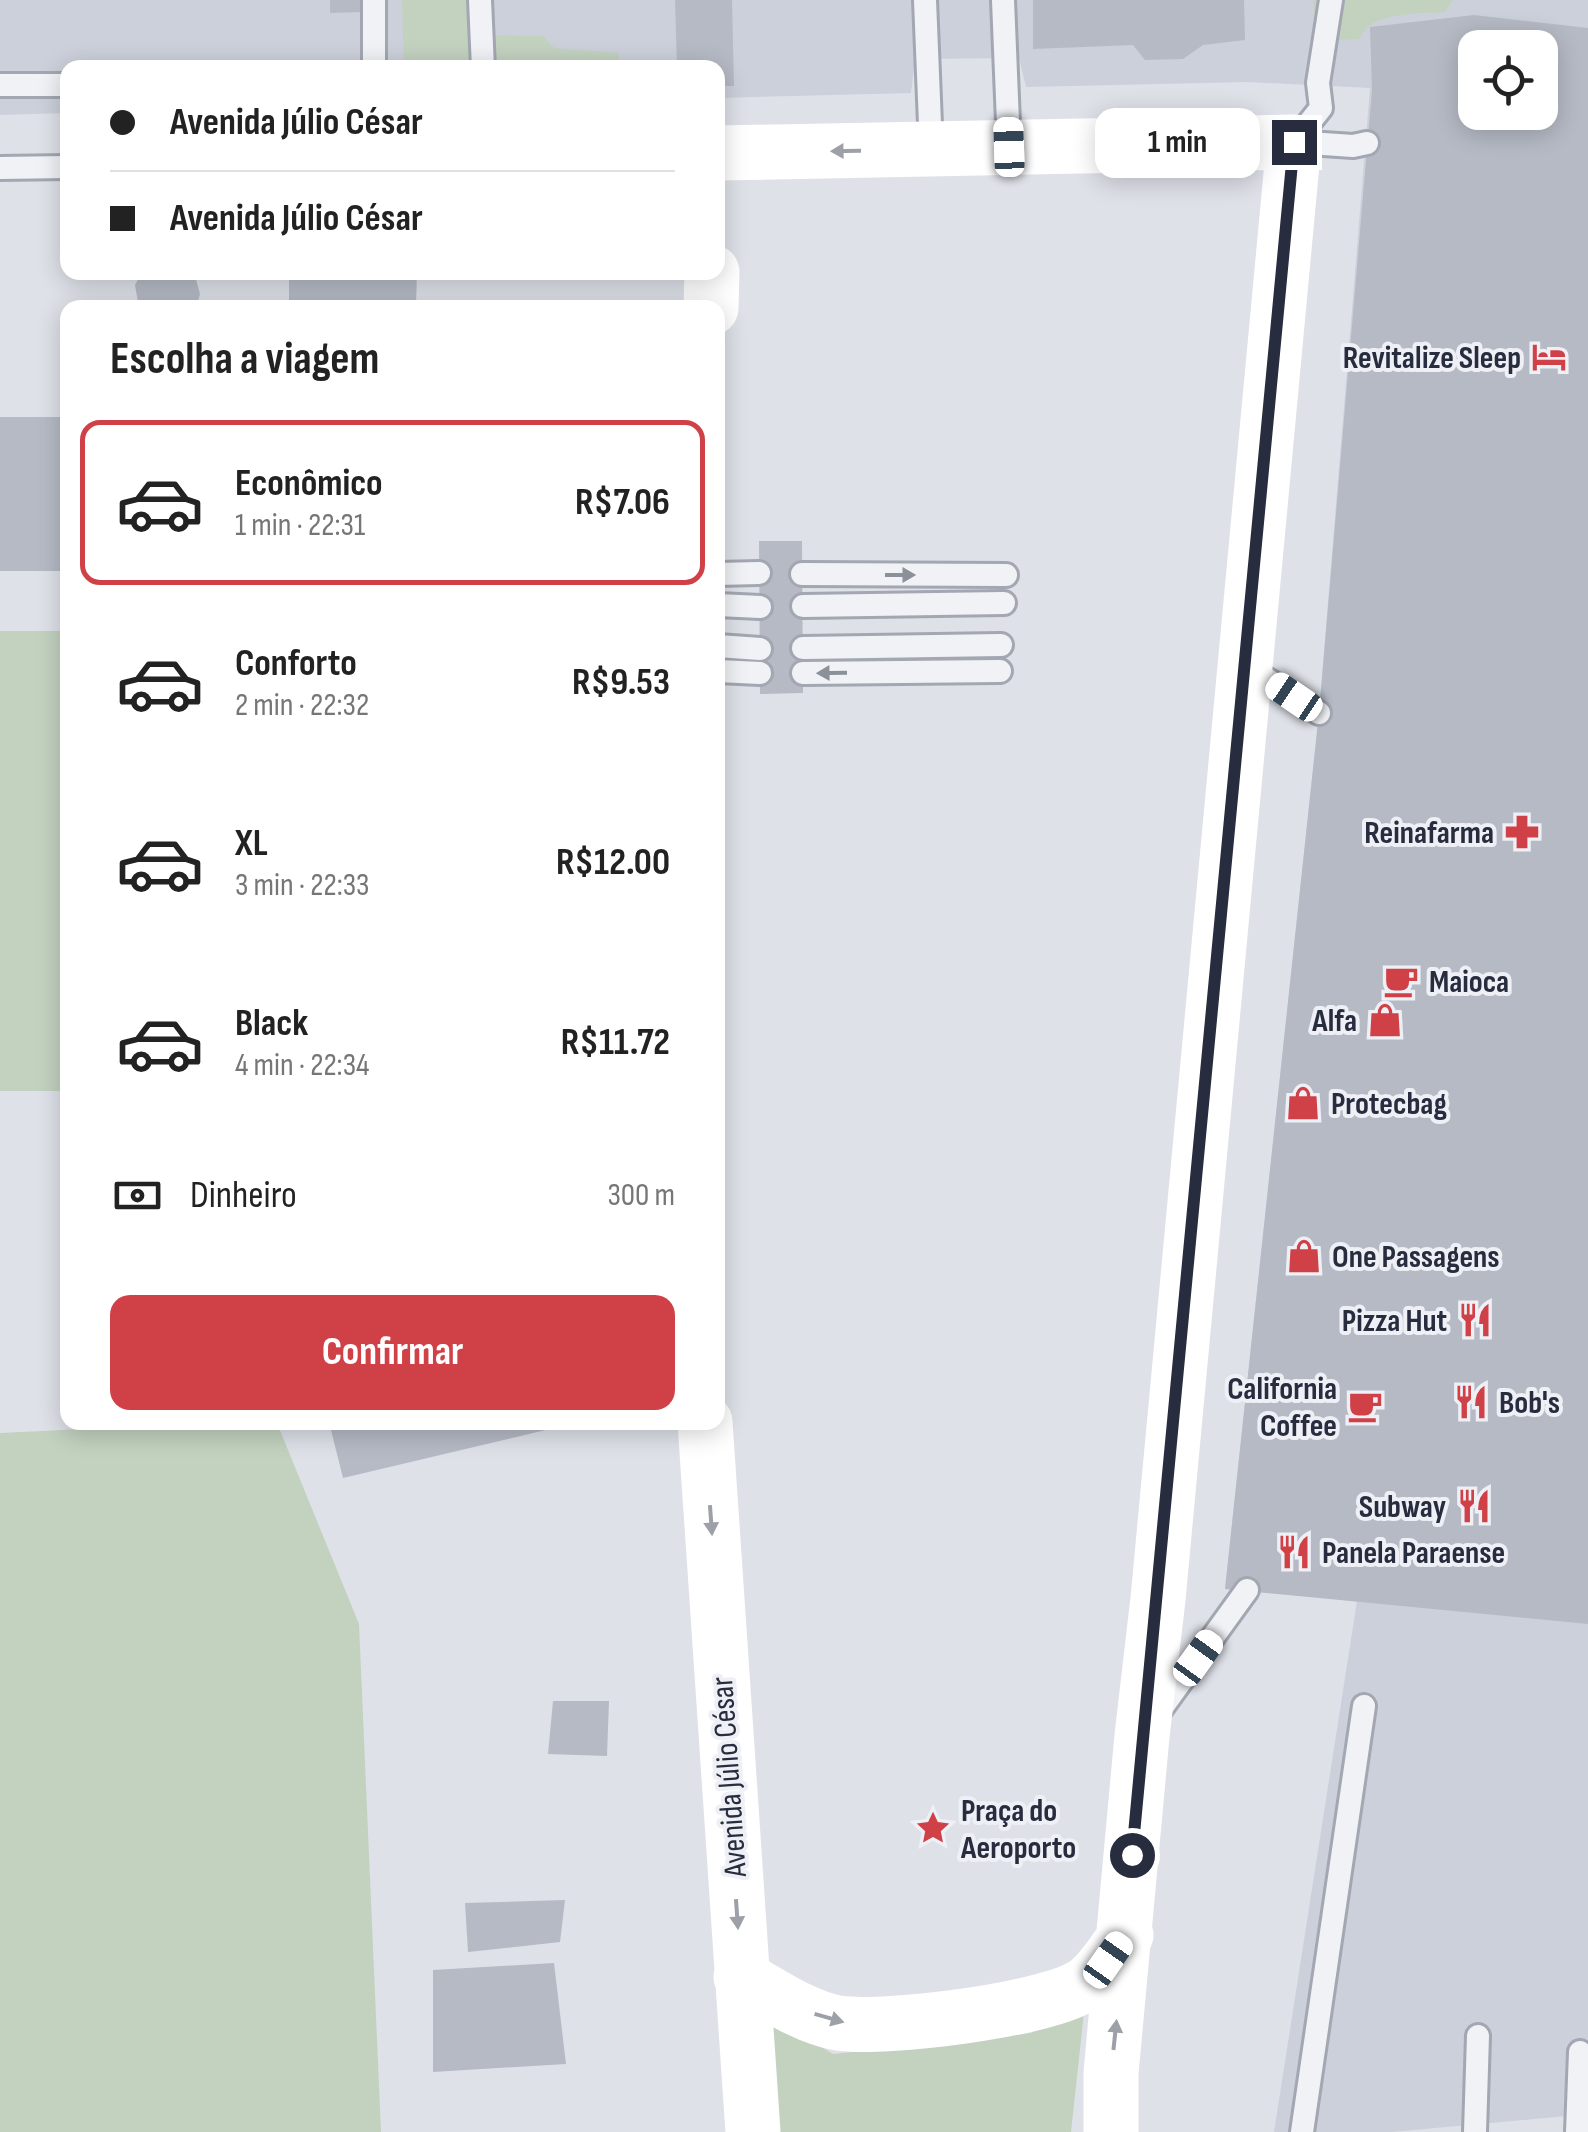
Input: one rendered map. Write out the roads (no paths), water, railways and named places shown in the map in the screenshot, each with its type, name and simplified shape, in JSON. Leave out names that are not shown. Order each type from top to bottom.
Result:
[{"type":"street","points":[[725,153],[1294,142],[1111,2073],[1111,2132]]},
{"type":"street","name":"Avenida Júlio César","points":[[706,1430],[754,2132]]},
{"type":"street","points":[[741,1977],[794,2006],[838,2022],[916,2022],[1045,2002],[1087,1983],[1126,1934]]},
{"type":"lane","points":[[374,0],[374,60]]},
{"type":"lane","points":[[480,0],[483,60]]},
{"type":"lane","points":[[925,0],[930,149]]},
{"type":"lane","points":[[1004,0],[1009,147]]},
{"type":"lane","points":[[1294,142],[1320,108],[1318,83],[1330,0]]},
{"type":"lane","points":[[0,86],[60,85]]},
{"type":"lane","points":[[1294,142],[1353,146],[1367,143]]},
{"type":"lane","points":[[0,168],[60,167]]},
{"type":"lane","points":[[725,574],[760,574]]},
{"type":"lane","points":[[802,574],[1006,576]]},
{"type":"lane","points":[[803,606],[1004,603]]},
{"type":"lane","points":[[725,605],[760,607]]},
{"type":"lane","points":[[725,646],[760,649]]},
{"type":"lane","points":[[803,648],[1001,646]]},
{"type":"lane","points":[[1245,664],[1318,713]]},
{"type":"lane","points":[[725,670],[760,673]]},
{"type":"lane","points":[[803,673],[1000,671]]},
{"type":"lane","points":[[1142,1736],[1248,1590]]},
{"type":"lane","points":[[1302,2132],[1364,1706]]},
{"type":"lane","points":[[1475,2132],[1478,2036]]},
{"type":"lane","points":[[1578,2132],[1580,2052]]},
{"type":"place","name":"Revitalize Sleep","points":[[1549,357]]},
{"type":"place","name":"Reinafarma","points":[[1522,832]]},
{"type":"place","name":"Maioca","points":[[1401,981]]},
{"type":"place","name":"Alfa","points":[[1385,1020]]},
{"type":"place","name":"Protecbag","points":[[1303,1103]]},
{"type":"place","name":"One Passagens","points":[[1304,1256]]},
{"type":"place","name":"Pizza Hut","points":[[1475,1320]]},
{"type":"place","name":"Bob's","points":[[1471,1402]]},
{"type":"place","name":"California Coffee","points":[[1365,1406]]},
{"type":"place","name":"Subway","points":[[1474,1506]]},
{"type":"place","name":"Panela Paraense","points":[[1294,1552]]},
{"type":"place","name":"Praça do Aeroporto","points":[[933,1828]]}]
